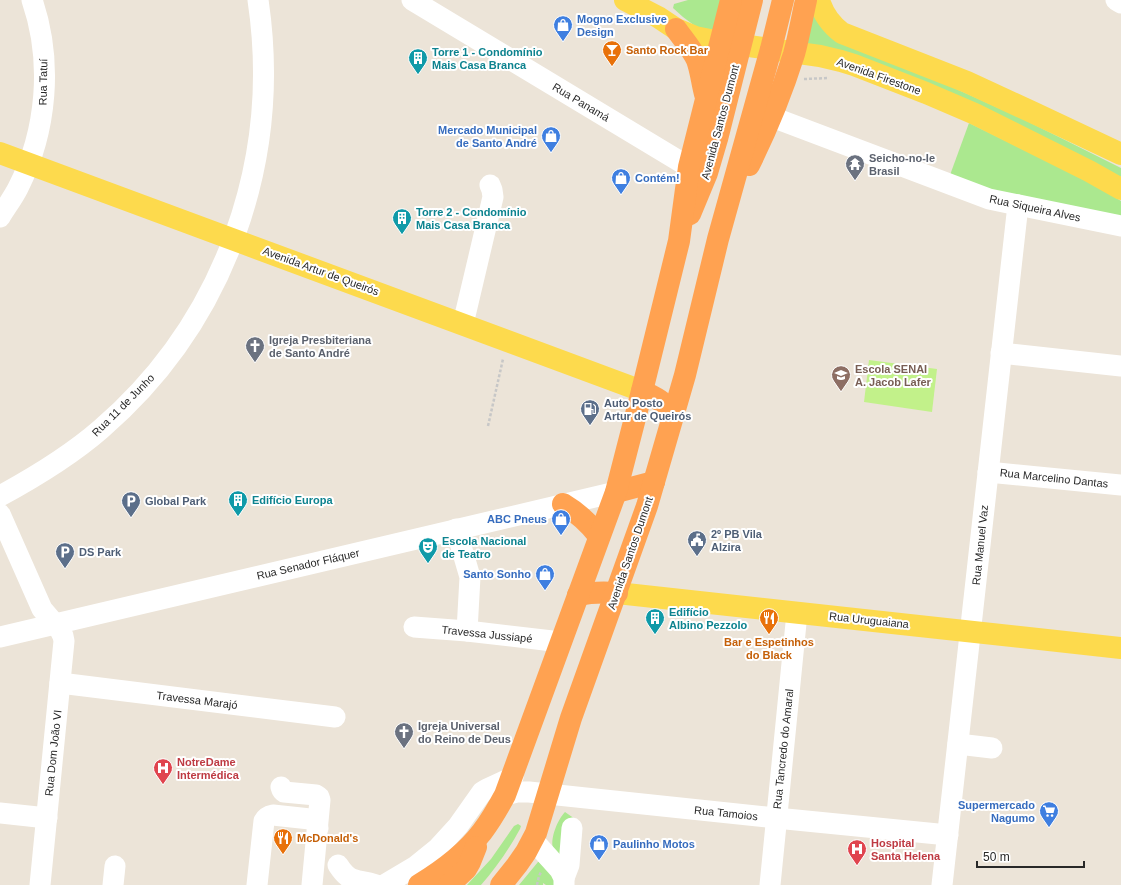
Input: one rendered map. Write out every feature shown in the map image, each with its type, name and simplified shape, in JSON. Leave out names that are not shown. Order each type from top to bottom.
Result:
[{"type":"highway","name":"Avenida Santos Dumont","points":[[679,241],[707,174],[717,139],[730,44],[731,0]]},
{"type":"highway","name":"Avenida Santos Dumont","points":[[419,885],[439,872],[482,832],[498,809],[509,786],[616,492],[679,241],[689,166],[705,98],[752,0]]},
{"type":"highway","name":"Avenida Santos Dumont","points":[[501,885],[517,865],[533,840],[549,794],[571,718],[648,506],[685,375],[718,239],[772,49],[783,0]]},
{"type":"highway","name":"Avenida Santos Dumont","points":[[727,209],[772,116],[794,52],[806,0]]},
{"type":"highway","points":[[676,29],[697,60],[705,98]]},
{"type":"highway","points":[[642,391],[665,404],[672,417]]},
{"type":"highway","points":[[616,492],[654,482]]},
{"type":"highway","points":[[563,504],[581,516],[592,526],[599,536]]},
{"type":"highway","points":[[578,595],[599,592],[617,593]]},
{"type":"highway","points":[[449,885],[458,877],[470,862],[482,832]]},
{"type":"main road","name":"Avenida Firestone","points":[[625,0],[658,17],[676,29],[695,37],[730,44],[820,56],[841,61],[926,93],[975,114],[1049,150],[1089,170],[1121,189]]},
{"type":"main road","points":[[819,0],[823,13],[842,33],[967,82],[1121,154]]},
{"type":"main road","name":"Avenida Artur de Queirós","points":[[0,153],[642,391]]},
{"type":"main road","name":"Rua Uruguaiana","points":[[617,593],[1121,648]]},
{"type":"street","name":"Rua Tatuí","points":[[0,216],[18,189],[29,164],[39,130],[44,95],[44,77],[42,42],[32,0]]},
{"type":"street","name":"Rua 11 de Junho","points":[[0,496],[53,465],[79,446],[100,430],[140,392],[189,328],[215,282],[228,254],[245,206],[254,171],[263,98],[263,56],[258,0]]},
{"type":"street","name":"Rua Panamá","points":[[412,0],[689,166]]},
{"type":"street","points":[[1116,0],[1121,2]]},
{"type":"street","name":"Rua Siqueira Alves","points":[[772,116],[989,199],[1121,226]]},
{"type":"street","points":[[463,324],[493,196],[490,185]]},
{"type":"street","name":"Rua Manuel Vaz","points":[[942,885],[1018,205]]},
{"type":"street","points":[[1001,353],[1121,366]]},
{"type":"street","name":"Rua Marcelino Dantas","points":[[988,472],[1121,485]]},
{"type":"street","name":"Rua Senador Fláquer","points":[[0,637],[616,492]]},
{"type":"street","name":"Rua Dom João VI","points":[[0,514],[42,609],[60,630],[64,640],[40,885]]},
{"type":"street","points":[[456,529],[470,577],[467,631]]},
{"type":"street","name":"Rua Tancredo do Amaral","points":[[770,885],[797,613]]},
{"type":"street","name":"Travessa Jussiapé","points":[[414,627],[467,631],[561,642]]},
{"type":"street","name":"Travessa Marajó","points":[[60,683],[335,717]]},
{"type":"street","points":[[958,744],[992,748]]},
{"type":"street","name":"Rua Tamoios","points":[[384,885],[416,866],[437,849],[458,826],[482,792],[486,789],[509,786],[517,792],[948,835]]},
{"type":"street","points":[[281,787],[284,792],[319,797],[321,802],[312,885]]},
{"type":"street","points":[[0,813],[47,818]]},
{"type":"street","points":[[257,885],[264,821],[268,816],[273,815],[310,819],[314,821],[318,828]]},
{"type":"street","points":[[564,881],[570,865],[572,828]]},
{"type":"street","points":[[533,840],[560,870],[564,881]]},
{"type":"street","points":[[336,885],[339,862],[343,873],[351,880],[376,885]]},
{"type":"path","points":[[488,426],[507,340]]},
{"type":"green space","points":[[688,0],[721,0],[713,32],[695,26],[673,8],[674,4]]},
{"type":"green space","points":[[811,14],[943,83],[1025,120],[1121,168],[1121,177],[804,45]]},
{"type":"green space","points":[[969,123],[1098,186],[1121,201],[1121,219],[1004,194],[950,175]]},
{"type":"green space","points":[[869,360],[937,369],[932,412],[864,402]]},
{"type":"green space","points":[[565,812],[575,819],[565,862],[555,852],[552,844],[555,829]]},
{"type":"green space","points":[[518,824],[521,826],[520,829],[487,879],[481,885],[467,885],[491,859],[514,826]]},
{"type":"green space","points":[[538,862],[553,874],[555,885],[546,885],[543,883],[543,885],[519,885]]},
{"type":"place","name":"Mogno Exclusive Design","points":[[563,42]]},
{"type":"place","name":"Santo Rock Bar","points":[[612,67]]},
{"type":"place","name":"Torre 1 - Condomínio Mais Casa Branca","points":[[418,75]]},
{"type":"place","name":"Mercado Municipal de Santo André","points":[[551,153]]},
{"type":"place","name":"Seicho-no-Ie Brasil","points":[[855,181]]},
{"type":"place","name":"Contém!","points":[[621,195]]},
{"type":"place","name":"Torre 2 - Condomínio Mais Casa Branca","points":[[402,235]]},
{"type":"place","name":"Igreja Presbiteriana de Santo André","points":[[255,363]]},
{"type":"place","name":"Escola SENAI A. Jacob Lafer","points":[[841,392]]},
{"type":"place","name":"Auto Posto Artur de Queirós","points":[[590,426]]},
{"type":"place","name":"Edifício Europa","points":[[238,517]]},
{"type":"place","name":"Global Park","points":[[131,518]]},
{"type":"place","name":"ABC Pneus","points":[[561,536]]},
{"type":"place","name":"2º PB Vila Alzira","points":[[697,557]]},
{"type":"place","name":"Escola Nacional de Teatro","points":[[428,564]]},
{"type":"place","name":"DS Park","points":[[65,569]]},
{"type":"place","name":"Santo Sonho","points":[[545,591]]},
{"type":"place","name":"Edifício Albino Pezzolo","points":[[655,635]]},
{"type":"place","name":"Bar e Espetinhos do Black","points":[[769,635]]},
{"type":"place","name":"Igreja Universal do Reino de Deus","points":[[404,749]]},
{"type":"place","name":"NotreDame Intermédica","points":[[163,785]]},
{"type":"place","name":"Supermercado Nagumo","points":[[1049,828]]},
{"type":"place","name":"McDonald's","points":[[283,855]]},
{"type":"place","name":"Paulinho Motos","points":[[599,861]]},
{"type":"place","name":"Hospital Santa Helena","points":[[857,866]]}]
